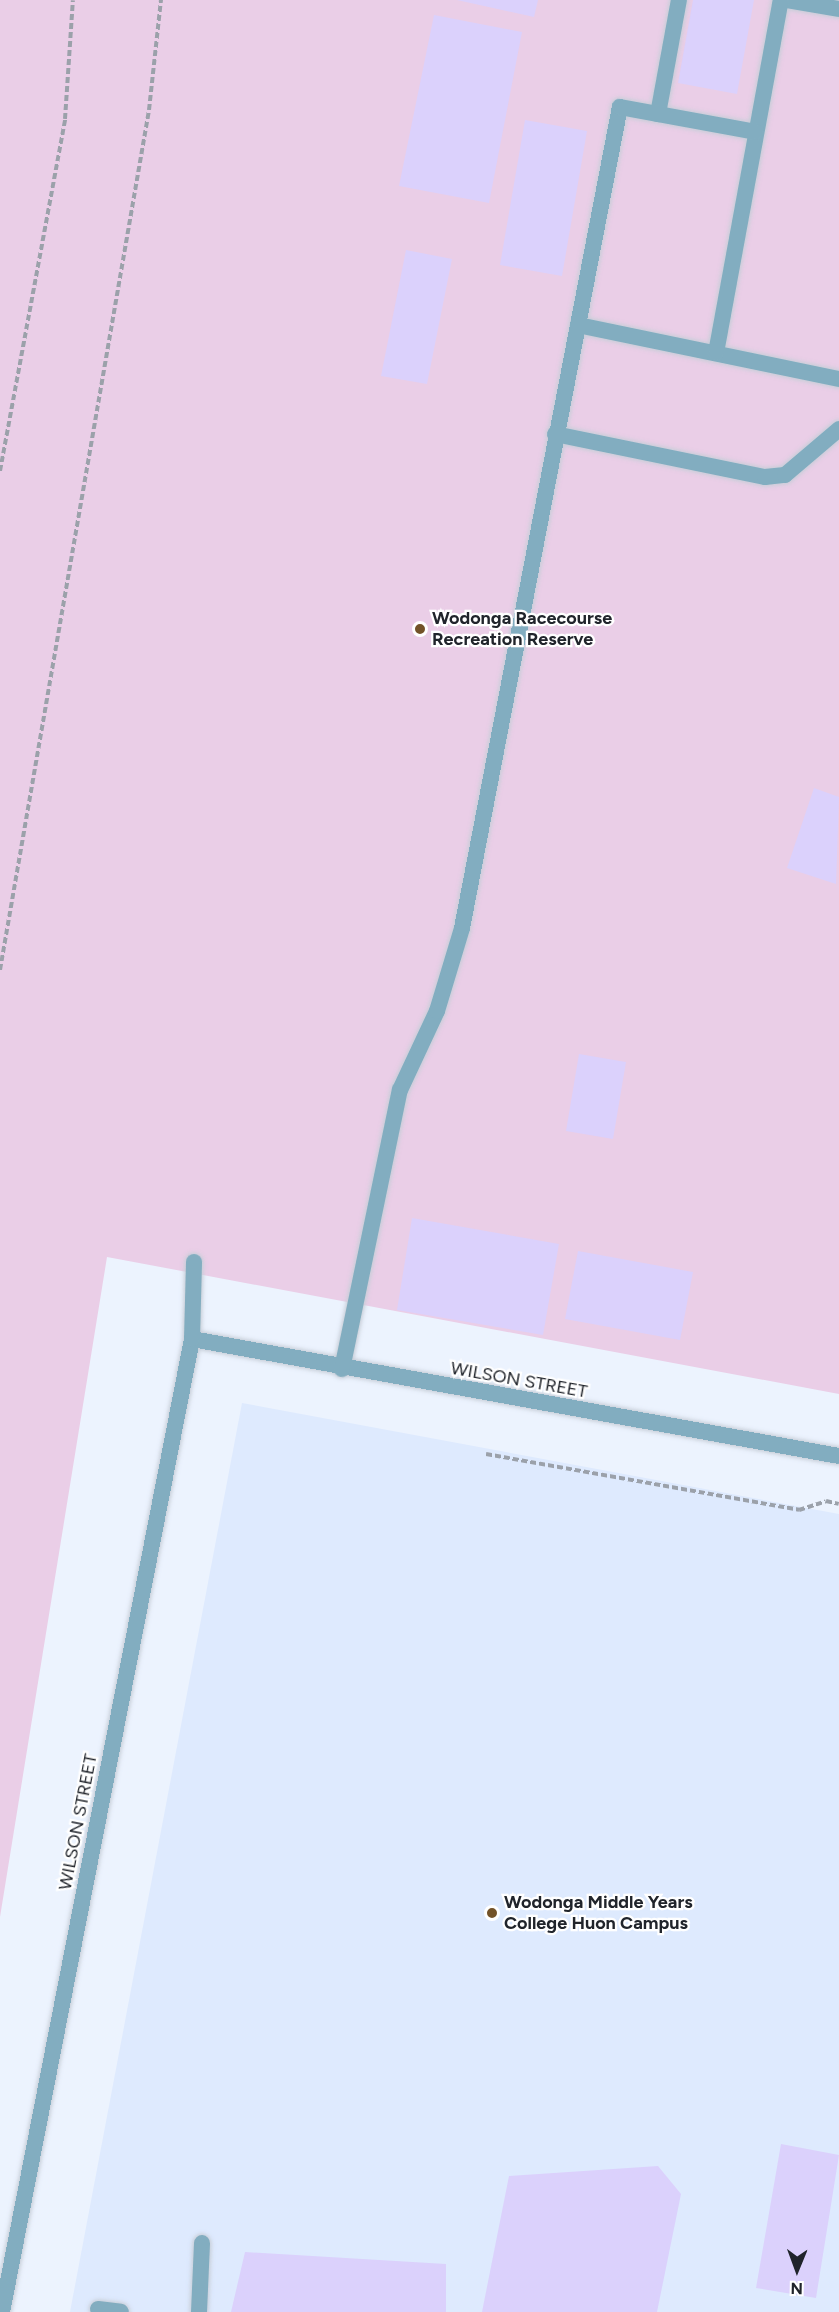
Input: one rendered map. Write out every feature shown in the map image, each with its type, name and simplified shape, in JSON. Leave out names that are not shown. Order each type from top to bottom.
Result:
[{"type":"street","points":[[658,114],[679,0]]},
{"type":"street","points":[[716,353],[781,0]]},
{"type":"street","points":[[786,0],[839,9]]},
{"type":"street","points":[[342,1369],[400,1090],[437,1011],[462,928],[555,434],[620,107],[756,132]]},
{"type":"street","points":[[578,325],[839,379]]},
{"type":"street","points":[[555,434],[765,477],[785,475],[839,429]]},
{"type":"street","name":"WILSON STREET","points":[[2,2312],[192,1340],[194,1262]]},
{"type":"street","name":"WILSON STREET","points":[[192,1340],[342,1369],[839,1456]]},
{"type":"street","points":[[199,2312],[202,2243]]},
{"type":"street","points":[[98,2309],[121,2312]]},
{"type":"path","points":[[0,471],[65,119],[73,0]]},
{"type":"path","points":[[0,970],[149,110],[161,0]]},
{"type":"path","points":[[486,1454],[799,1510],[826,1501],[839,1504]]},
{"type":"shaded area","name":"Wodonga Racecourse Recreation Reserve","points":[[0,0],[839,0],[839,1394],[107,1257],[0,1917]]},
{"type":"shaded area","name":"Wodonga Middle Years College Huon Campus","points":[[242,1403],[839,1514],[839,2312],[70,2312]]},
{"type":"building","points":[[457,0],[538,0],[534,17]]},
{"type":"building","points":[[693,0],[754,0],[737,94],[678,83]]},
{"type":"building","points":[[434,15],[522,32],[489,203],[399,186]]},
{"type":"building","points":[[525,120],[587,131],[562,276],[500,265]]},
{"type":"building","points":[[406,250],[452,259],[427,384],[381,376]]},
{"type":"building","points":[[814,788],[839,797],[836,884],[787,868]]},
{"type":"building","points":[[579,1054],[626,1062],[613,1139],[566,1131]]},
{"type":"building","points":[[412,1218],[559,1244],[543,1335],[397,1310]]},
{"type":"building","points":[[578,1251],[693,1272],[680,1340],[565,1319]]},
{"type":"building","points":[[781,2144],[839,2155],[816,2298],[756,2288]]},
{"type":"building","points":[[658,2166],[681,2194],[657,2312],[482,2312],[509,2176]]},
{"type":"building","points":[[245,2252],[446,2264],[446,2312],[231,2312]]},
{"type":"place","name":"Wodonga Racecourse Recreation Reserve","points":[[420,629]]},
{"type":"place","name":"Wodonga Middle Years College Huon Campus","points":[[492,1913]]}]
